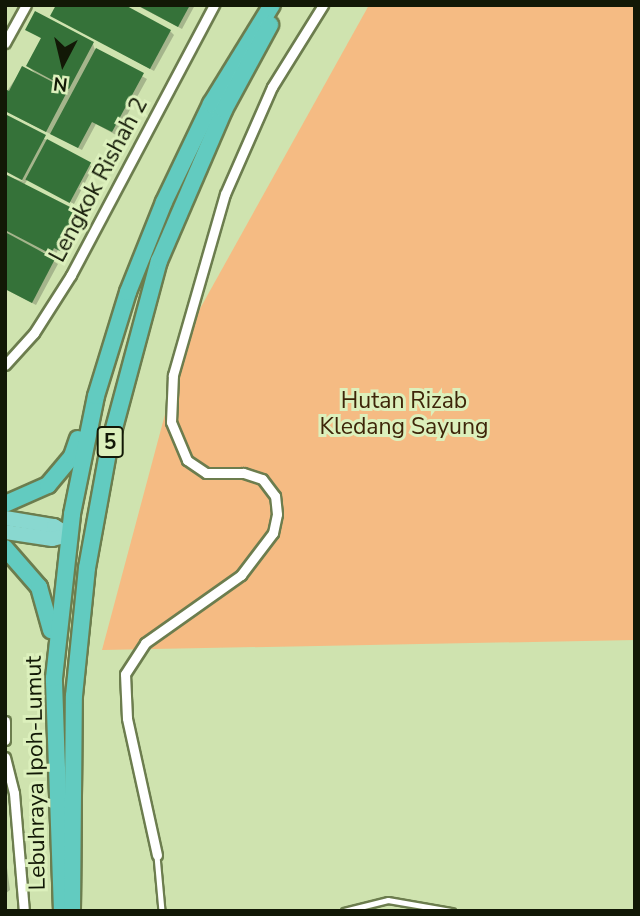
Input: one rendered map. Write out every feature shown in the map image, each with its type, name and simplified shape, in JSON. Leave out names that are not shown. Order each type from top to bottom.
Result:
[{"type":"highway","name":"Lebuhraya Ipoh-Lumut","points":[[62,911],[54,678],[69,535],[102,374],[138,267],[184,159],[242,50],[272,5]]},
{"type":"highway","name":"Lebuhraya Ipoh-Lumut","points":[[72,911],[72,721],[101,480],[159,261],[224,110],[283,5]]},
{"type":"highway","points":[[72,721],[71,637],[79,560],[69,535],[83,523],[118,370],[159,261]]},
{"type":"highway","points":[[5,504],[48,485],[65,467],[102,374]]},
{"type":"highway","points":[[5,548],[30,572],[45,599],[54,678]]},
{"type":"main road","points":[[5,518],[54,526],[69,535]]},
{"type":"main road","points":[[5,532],[52,539],[69,535]]},
{"type":"street","points":[[5,43],[26,5]]},
{"type":"street","name":"Lengkok Rishah 2","points":[[5,365],[34,333],[71,275],[214,5]]},
{"type":"street","points":[[157,855],[127,718],[125,674],[145,643],[241,576],[273,533],[277,514],[275,496],[262,480],[243,473],[206,473],[187,460],[171,422],[173,375],[229,185],[272,87],[323,5]]},
{"type":"street","points":[[5,721],[5,740]]},
{"type":"street","points":[[5,757],[13,785],[24,911]]},
{"type":"lane","points":[[157,855],[162,911]]},
{"type":"lane","points":[[344,911],[388,900],[452,911]]},
{"type":"green space","name":"Hutan Rizab Kledang Sayung","points":[[369,5],[635,5],[635,640],[102,650],[187,332]]},
{"type":"building","points":[[56,5],[125,5],[171,30],[150,69],[50,16]]},
{"type":"building","points":[[137,5],[190,5],[178,27]]},
{"type":"building","points":[[35,11],[94,42],[69,89],[26,66],[41,38],[25,30]]},
{"type":"building","points":[[96,48],[144,73],[112,132],[92,122],[78,148],[50,134]]},
{"type":"building","points":[[22,66],[68,90],[46,132],[5,111],[5,89],[9,91]]},
{"type":"building","points":[[5,114],[46,135],[22,180],[5,171]]},
{"type":"building","points":[[47,139],[91,162],[70,203],[25,180]]},
{"type":"building","points":[[5,174],[80,212],[60,251],[54,248],[51,254],[5,230]]},
{"type":"building","points":[[5,232],[55,259],[32,303],[5,289]]}]
